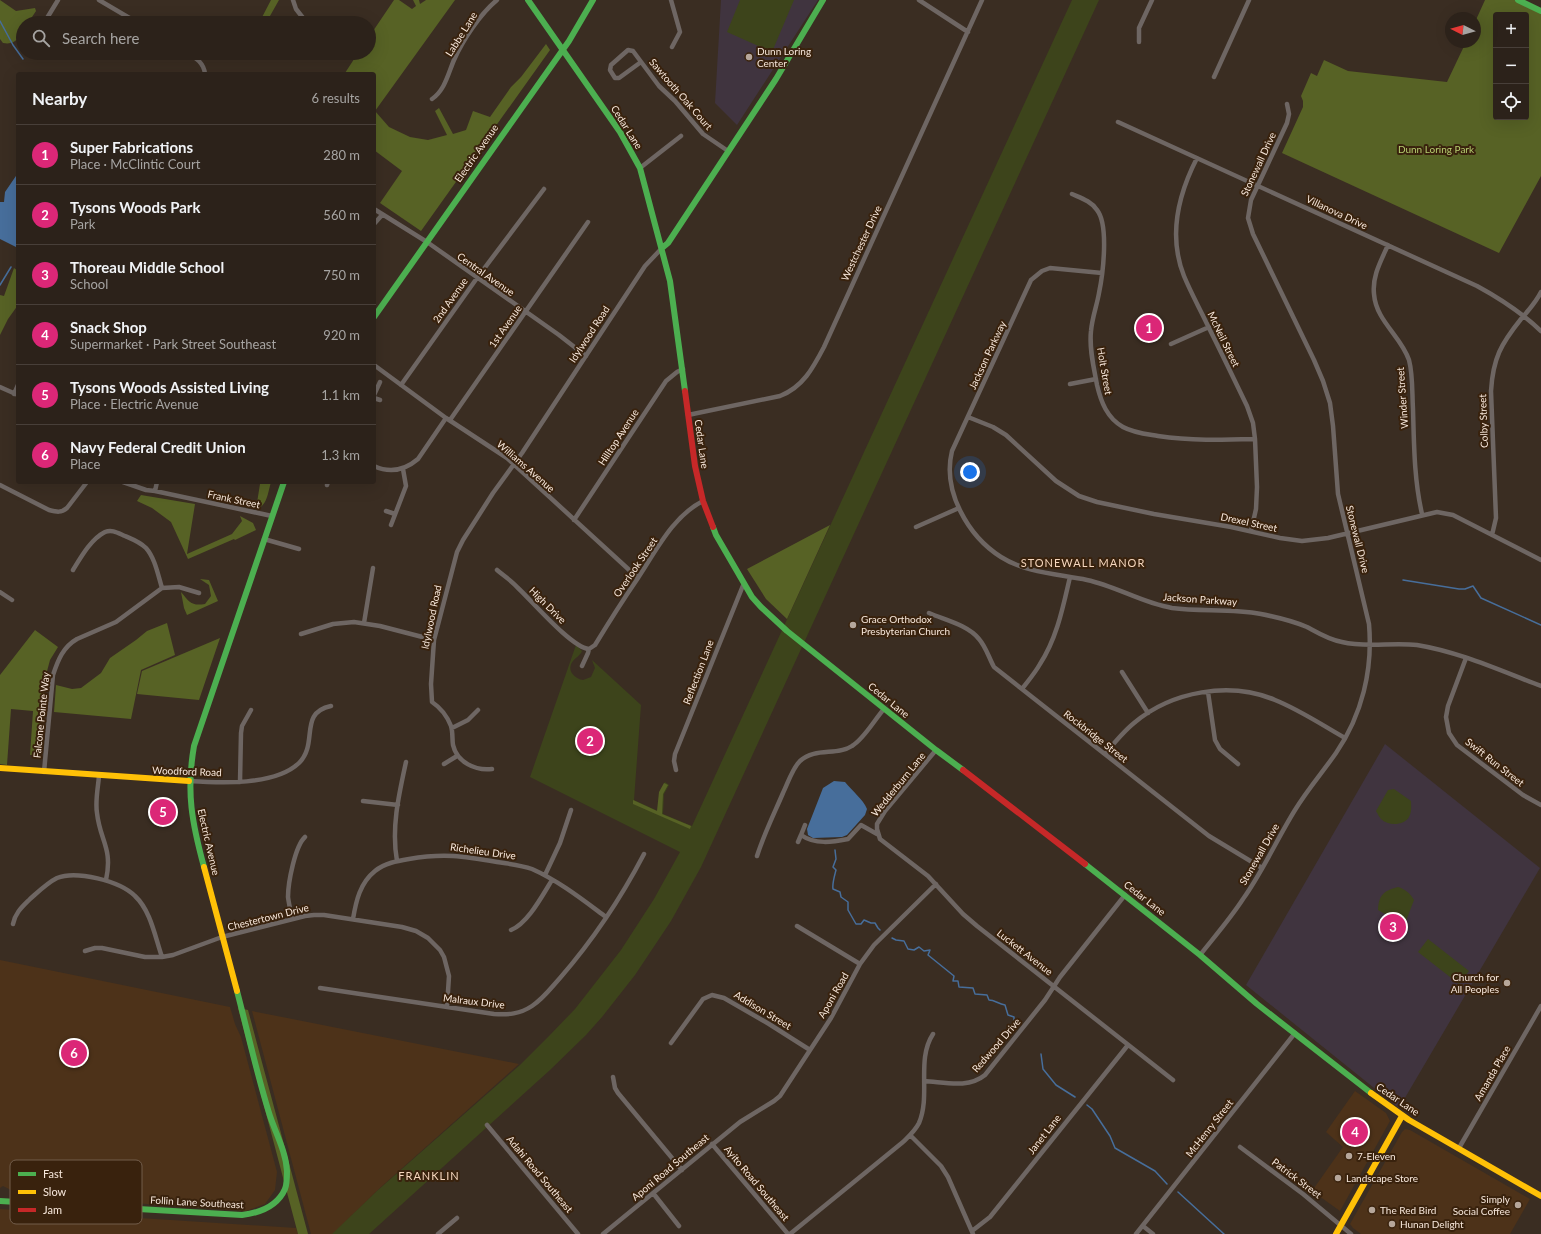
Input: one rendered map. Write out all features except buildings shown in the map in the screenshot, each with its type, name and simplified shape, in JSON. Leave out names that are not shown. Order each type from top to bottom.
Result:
[{"type":"main road","name":"Cedar Lane","points":[[528,0],[623,136],[640,168],[662,248],[674,304],[695,466],[703,501],[716,534],[752,597],[770,617],[936,750],[989,789],[1125,895],[1200,955],[1248,997],[1376,1098],[1402,1116],[1541,1196]]},
{"type":"main road","name":"Electric Avenue","points":[[376,314],[562,50],[594,0]]},
{"type":"main road","name":"Idylwood Road","points":[[662,248],[668,243],[776,79],[823,0]]},
{"type":"main road","points":[[1518,0],[1541,10]]},
{"type":"main road","name":"Electric Avenue","points":[[271,1206],[284,1191],[287,1171],[282,1150],[270,1115],[194,829],[190,809],[189,781],[194,746],[283,484]]},
{"type":"main road","name":"Woodford Road","points":[[0,768],[189,781]]},
{"type":"main road","points":[[1336,1234],[1402,1116]]},
{"type":"main road","name":"Follin Lane Southeast","points":[[0,1201],[10,1202]]},
{"type":"main road","name":"Follin Lane Southeast","points":[[142,1209],[242,1215],[260,1212],[271,1206]]},
{"type":"street","points":[[48,16],[58,0]]},
{"type":"street","points":[[99,0],[126,16]]},
{"type":"street","points":[[292,0],[302,16]]},
{"type":"street","name":"Labbe Lane","points":[[432,99],[441,91],[454,60],[466,39],[488,9],[497,0]]},
{"type":"street","points":[[671,0],[680,32],[672,47]]},
{"type":"street","points":[[919,0],[968,32]]},
{"type":"street","name":"Westchester Drive","points":[[688,415],[780,396],[794,390],[808,374],[824,347],[982,0]]},
{"type":"street","points":[[1139,42],[1139,28],[1152,0]]},
{"type":"street","points":[[1214,77],[1248,0]]},
{"type":"street","name":"Sawtooth Oak Court","points":[[641,62],[619,78],[614,78],[610,70],[611,65],[628,50],[633,51],[659,86],[675,101],[702,134],[728,151]]},
{"type":"street","points":[[197,60],[205,72]]},
{"type":"street","name":"Stonewall Drive","points":[[1200,955],[1243,899],[1301,800],[1345,738],[1356,716],[1364,694],[1371,644],[1366,609],[1338,494],[1333,426],[1326,390],[1314,360],[1250,227],[1248,218],[1249,207],[1257,185],[1287,123],[1289,114],[1287,104]]},
{"type":"street","name":"Villanova Drive","points":[[1118,122],[1478,286],[1524,315],[1541,331]]},
{"type":"street","points":[[640,168],[681,136]]},
{"type":"street","name":"McNeil Street","points":[[1197,158],[1183,187],[1178,207],[1176,229],[1177,242],[1184,275],[1247,406],[1253,423],[1257,497],[1251,531]]},
{"type":"street","name":"2nd Avenue","points":[[401,385],[477,278],[544,189]]},
{"type":"street","name":"Holt Street","points":[[1072,194],[1091,204],[1098,210],[1101,217],[1104,247],[1102,273],[1090,333],[1096,379],[1101,402],[1107,412],[1120,425],[1136,432],[1188,440],[1255,438]]},
{"type":"street","name":"Central Avenue","points":[[376,210],[427,242],[586,356]]},
{"type":"street","points":[[376,222],[382,214]]},
{"type":"street","name":"1st Avenue","points":[[403,469],[418,459],[448,419],[588,222]]},
{"type":"street","name":"Winder Street","points":[[1388,245],[1377,270],[1374,282],[1374,294],[1378,311],[1398,338],[1409,360],[1411,370],[1416,481],[1422,514]]},
{"type":"street","name":"Idylwood Road","points":[[452,728],[440,708],[432,702],[431,684],[434,640],[457,552],[475,520],[514,464],[645,266],[662,248]]},
{"type":"street","name":"Jackson Parkway","points":[[1102,273],[1054,268],[1042,271],[1031,280],[952,452],[950,461],[950,480],[959,508],[966,522],[985,545],[1001,557],[1029,569],[1101,584],[1154,604],[1176,608],[1231,610],[1261,614],[1292,622],[1340,642],[1416,645],[1440,650],[1541,686]]},
{"type":"street","name":"Colby Street","points":[[1492,535],[1496,518],[1491,391],[1492,374],[1495,360],[1503,343],[1524,315],[1532,307],[1541,292]]},
{"type":"street","points":[[1171,344],[1209,327]]},
{"type":"street","name":"Williams Avenue","points":[[376,366],[448,419],[500,453],[514,464],[638,578]]},
{"type":"street","name":"Hilltop Avenue","points":[[574,520],[666,381],[670,376],[683,369]]},
{"type":"street","points":[[1070,384],[1096,379]]},
{"type":"street","points":[[376,391],[380,382]]},
{"type":"street","points":[[0,387],[16,394]]},
{"type":"street","points":[[376,397],[380,400]]},
{"type":"street","name":"Drexel Street","points":[[968,417],[993,427],[1006,435],[1056,481],[1079,496],[1097,502],[1302,541],[1321,540],[1422,514],[1437,512],[1446,513],[1541,560]]},
{"type":"street","points":[[376,467],[388,471],[403,469],[406,486],[392,524]]},
{"type":"street","points":[[0,485],[49,510],[57,512],[63,511],[67,508],[85,484]]},
{"type":"street","name":"Frank Street","points":[[129,484],[146,490],[155,490],[272,516]]},
{"type":"street","points":[[155,490],[156,484]]},
{"type":"street","name":"Overlook Street","points":[[582,666],[589,649],[595,645],[662,542],[682,516],[694,505],[703,501]]},
{"type":"street","points":[[916,527],[959,508]]},
{"type":"street","points":[[386,511],[395,514]]},
{"type":"street","points":[[73,570],[85,552],[97,539],[104,533],[113,531],[137,542],[146,548],[155,566],[162,588],[179,586],[199,593]]},
{"type":"street","points":[[264,539],[299,549]]},
{"type":"street","points":[[364,623],[373,568]]},
{"type":"street","name":"High Drive","points":[[497,570],[517,587],[565,634],[582,647],[589,649]]},
{"type":"street","points":[[1022,689],[1040,664],[1055,635],[1063,611],[1070,577]]},
{"type":"street","name":"Reflection Lane","points":[[676,770],[675,754],[744,583]]},
{"type":"street","name":"Falcone Pointe Way","points":[[44,772],[54,675],[62,654],[71,643],[116,622],[162,588]]},
{"type":"street","points":[[0,592],[12,600]]},
{"type":"street","name":"Rockbridge Street","points":[[929,613],[966,628],[974,634],[980,640],[994,667],[1209,836],[1262,868]]},
{"type":"street","points":[[301,634],[337,623],[354,622],[364,623],[434,640]]},
{"type":"street","name":"Swift Run Street","points":[[1466,658],[1448,706],[1446,717],[1449,733],[1457,744],[1523,796],[1541,805]]},
{"type":"street","points":[[1122,672],[1148,713]]},
{"type":"street","points":[[1208,692],[1215,740],[1220,749],[1238,764]]},
{"type":"street","points":[[1105,754],[1119,737],[1148,713],[1175,700],[1208,692],[1246,692],[1274,700],[1345,738]]},
{"type":"street","name":"Woodford Road","points":[[189,781],[240,782],[285,772],[295,766],[304,756],[308,748],[313,717],[320,710],[331,706]]},
{"type":"street","points":[[757,856],[785,788],[800,761],[817,753],[844,749],[852,746],[859,740],[884,708]]},
{"type":"street","points":[[240,782],[242,726],[251,710]]},
{"type":"street","points":[[478,710],[468,720],[452,728],[453,745],[457,756],[466,763],[476,768],[492,768]]},
{"type":"street","name":"Wedderburn Lane","points":[[877,832],[877,824],[886,811],[936,750]]},
{"type":"street","points":[[444,764],[457,756]]},
{"type":"street","points":[[397,861],[395,838],[398,804],[406,762]]},
{"type":"street","points":[[99,776],[96,812],[109,857],[109,867],[106,880]]},
{"type":"street","points":[[363,801],[398,804]]},
{"type":"street","points":[[545,875],[560,844],[571,810]]},
{"type":"street","name":"Luckett Avenue","points":[[801,835],[807,840],[817,842],[848,838],[861,825],[877,832],[880,839],[928,876],[963,914],[1053,987],[1173,1080]]},
{"type":"street","points":[[798,842],[805,826]]},
{"type":"street","points":[[292,919],[289,903],[289,888],[297,849],[306,837]]},
{"type":"street","name":"Malraux Drive","points":[[320,988],[500,1015],[516,1013],[532,1006],[544,996],[568,968],[606,917],[644,854]]},
{"type":"street","name":"Richelieu Drive","points":[[353,919],[356,900],[364,884],[376,870],[384,865],[397,861],[432,855],[458,855],[531,869],[545,875],[606,917]]},
{"type":"street","points":[[13,924],[20,909],[40,890],[56,878],[75,876],[106,880],[125,888],[140,902],[150,922],[162,957]]},
{"type":"street","points":[[511,930],[516,928],[525,920],[552,880]]},
{"type":"street","name":"Aponi Road","points":[[749,1115],[780,1096],[831,1018],[860,964],[877,941],[936,884]]},
{"type":"street","name":"Redwood Drive","points":[[924,1081],[967,1084],[980,1080],[985,1076],[1022,1031],[1060,977],[1125,895]]},
{"type":"street","name":"Chestertown Drive","points":[[85,951],[95,948],[102,948],[145,957],[162,957],[173,955],[222,937],[292,919],[314,915],[353,919],[402,927],[416,931],[433,942],[440,950],[447,966],[450,987],[447,1007]]},
{"type":"street","points":[[797,926],[860,964]]},
{"type":"street","name":"Addison Street","points":[[671,1043],[696,1008],[705,998],[712,994],[724,998],[810,1050]]},
{"type":"street","name":"Amanda Place","points":[[1459,1148],[1541,1006]]},
{"type":"street","points":[[787,1234],[856,1181],[910,1135],[919,1122],[921,1115],[927,1048],[933,1034]]},
{"type":"street","name":"McHenry Street","points":[[1136,1234],[1295,1034]]},
{"type":"street","name":"Janet Lane","points":[[973,1232],[990,1217],[1128,1045]]},
{"type":"street","points":[[613,1077],[615,1088],[618,1093],[682,1170]]},
{"type":"street","name":"Aponi Road Southeast","points":[[603,1234],[749,1115]]},
{"type":"street","name":"Adahi Road Southeast","points":[[487,1126],[578,1234]]},
{"type":"street","points":[[910,1135],[941,1166],[948,1177],[973,1232]]},
{"type":"street","name":"Ayito Road Southeast","points":[[712,1144],[787,1234]]},
{"type":"street","name":"Patrick Street","points":[[1240,1148],[1303,1194],[1351,1234]]},
{"type":"street","points":[[653,1193],[680,1226]]},
{"type":"street","points":[[438,1234],[457,1218]]},
{"type":"street","points":[[1143,1226],[1153,1234]]},
{"type":"shaded area","name":"Dunn Loring Center","points":[[721,0],[818,0],[737,125],[715,103]]},
{"type":"shaded area","points":[[1385,744],[1540,868],[1399,1108],[1246,985]]},
{"type":"shaded area","points":[[0,960],[230,1007],[241,1037],[277,1172],[275,1190],[265,1204],[246,1211],[142,1204],[142,1160],[10,1160],[10,1190],[3,1186],[0,1188]]},
{"type":"shaded area","points":[[252,1011],[519,1064],[381,1187],[333,1234],[311,1234]]},
{"type":"shaded area","points":[[1355,1091],[1386,1113],[1390,1121],[1340,1211],[1312,1191],[1343,1147],[1326,1132]]},
{"type":"shaded area","points":[[1405,1129],[1410,1130],[1530,1199],[1510,1234],[1361,1234],[1353,1228],[1350,1224]]},
{"type":"shaded area","points":[[0,1209],[10,1210],[10,1224],[142,1224],[142,1218],[296,1228],[298,1234],[0,1234]]},
{"type":"green space","points":[[0,0],[16,11],[35,8],[36,11],[33,16],[16,16],[16,40],[12,43],[3,43],[0,39]]},
{"type":"green space","points":[[271,0],[279,0],[270,16],[263,16]]},
{"type":"green space","points":[[394,0],[399,0],[412,9],[416,6],[413,0],[419,0],[420,4],[426,0],[455,0],[376,110],[376,72],[346,72],[353,60],[376,60],[376,27]]},
{"type":"green space","points":[[740,0],[794,0],[772,52],[727,32]]},
{"type":"green space","points":[[1072,0],[1099,0],[701,867],[671,921],[635,975],[602,1017],[550,1070],[369,1234],[332,1234],[378,1190],[520,1065],[575,1009],[621,950],[654,899],[680,852],[530,777],[576,645],[582,651],[570,667],[574,675],[583,680],[591,677],[595,668],[592,660],[641,705],[634,800],[658,811],[660,792],[665,782],[669,785],[664,794],[663,814],[692,826]]},
{"type":"green space","name":"Dunn Loring Park","points":[[1485,0],[1517,0],[1541,11],[1541,176],[1499,253],[1282,153],[1303,107],[1301,96],[1311,73],[1317,76],[1324,60],[1348,71],[1447,82],[1463,48],[1481,48],[1481,12],[1480,12]]},
{"type":"green space","points":[[546,44],[550,50],[421,231],[380,203],[402,171],[376,152],[376,112],[389,127],[410,137],[428,140],[447,135],[435,111],[439,108],[453,134],[466,130],[473,111],[490,117],[511,87],[521,77]]},
{"type":"green space","points":[[14,268],[16,270],[16,308],[8,319],[0,335],[0,295],[4,296]]},
{"type":"green space","points":[[260,484],[270,484],[265,502],[260,508],[256,509]]},
{"type":"green space","points":[[141,495],[195,504],[187,554],[232,534],[242,521],[240,516],[253,523],[256,530],[188,559],[171,522],[152,508],[137,501]]},
{"type":"green space","points":[[830,525],[787,619],[766,599],[747,569]]},
{"type":"green space","points":[[200,579],[209,580],[218,601],[187,615],[181,592],[189,601],[197,605],[205,604],[211,596],[209,585]]},
{"type":"green space","points":[[167,623],[175,655],[141,670],[131,719],[54,712],[56,685],[72,689],[81,688],[101,673],[110,658],[147,631]]},
{"type":"green space","points":[[35,630],[58,647],[50,660],[46,675],[39,751],[36,755],[30,755],[33,711],[11,709],[7,765],[0,764],[0,675]]},
{"type":"green space","points":[[220,638],[199,700],[137,694],[142,671]]},
{"type":"green space","points":[[664,783],[668,785],[663,794],[662,814],[691,826],[690,829],[633,804],[633,800],[657,811],[659,792]]},
{"type":"green space","points":[[1394,789],[1411,801],[1411,811],[1407,820],[1392,824],[1380,818],[1376,811],[1388,790]]},
{"type":"green space","points":[[1398,887],[1411,895],[1414,900],[1406,921],[1401,923],[1378,910],[1379,901],[1383,894]]},
{"type":"green space","points":[[1428,939],[1469,971],[1459,984],[1418,952]]},
{"type":"green space","points":[[238,1008],[248,1010],[308,1234],[298,1234]]},
{"type":"water","points":[[16,176],[16,247],[0,239],[0,202],[4,202],[5,192]]},
{"type":"water","points":[[834,781],[845,782],[857,795],[867,809],[865,815],[847,835],[842,837],[813,838],[808,835],[807,829],[823,788]]},
{"type":"waterway","points":[[0,21],[16,49]]},
{"type":"waterway","points":[[0,285],[11,267]]},
{"type":"waterway","points":[[1403,580],[1459,589],[1465,589],[1473,586],[1481,598],[1541,625]]},
{"type":"waterway","points":[[835,850],[836,859],[833,867],[836,870],[833,889],[840,892],[841,897],[848,902],[848,910],[856,924],[861,924],[864,920],[875,923],[880,930]]},
{"type":"waterway","points":[[892,938],[904,941],[908,949],[914,950],[919,947],[924,951],[930,950],[928,955],[954,976],[953,981],[958,981],[959,987],[973,988],[975,994],[987,995],[989,1000],[1005,1005],[1008,1015],[1014,1017],[1014,1025],[1017,1028]]},
{"type":"waterway","points":[[1041,1054],[1043,1069],[1056,1085],[1075,1097]]},
{"type":"waterway","points":[[1087,1105],[1092,1109],[1110,1136],[1115,1148],[1155,1171],[1167,1184]]},
{"type":"waterway","points":[[1178,1192],[1224,1234]]},
{"type":"traffic: fast","points":[[528,0],[620,132],[640,168],[670,281],[685,391]]},
{"type":"traffic: fast","points":[[376,314],[569,41],[593,0]]},
{"type":"traffic: fast","points":[[662,248],[668,243],[776,79],[823,0]]},
{"type":"traffic: fast","points":[[1518,0],[1541,11]]},
{"type":"traffic: fast","points":[[204,867],[193,822],[190,793],[190,778],[194,746],[283,484]]},
{"type":"traffic: fast","points":[[713,527],[716,535],[752,597],[761,607],[787,631],[963,770]]},
{"type":"traffic: fast","points":[[1085,864],[1200,955],[1257,1004],[1371,1093]]},
{"type":"traffic: fast","points":[[142,1209],[242,1215],[255,1213],[272,1205],[282,1195],[286,1187],[287,1171],[283,1150],[265,1101],[237,991]]},
{"type":"traffic: fast","points":[[0,1201],[10,1202]]},
{"type":"traffic: slow","points":[[0,768],[189,781]]},
{"type":"traffic: slow","points":[[204,867],[237,991]]},
{"type":"traffic: slow","points":[[1371,1093],[1409,1120],[1541,1196]]},
{"type":"traffic: slow","points":[[1336,1234],[1402,1116]]},
{"type":"traffic: jam","points":[[685,391],[695,466],[703,501],[713,527]]},
{"type":"traffic: jam","points":[[963,770],[1085,864]]},
{"type":"place","name":"Dunn Loring Center","points":[[749,57]]},
{"type":"place","name":"Super Fabrications","points":[[1149,328]]},
{"type":"place","name":"Grace Orthodox Presbyterian Church","points":[[853,625]]},
{"type":"place","name":"Tysons Woods Park","points":[[590,741]]},
{"type":"place","name":"Tysons Woods Assisted Living","points":[[163,812]]},
{"type":"place","name":"Thoreau Middle School","points":[[1393,927]]},
{"type":"place","name":"Church for All Peoples","points":[[1507,983]]},
{"type":"place","name":"Navy Federal Credit Union","points":[[74,1053]]},
{"type":"place","name":"Snack Shop","points":[[1355,1132]]},
{"type":"place","name":"7-Eleven","points":[[1349,1156]]},
{"type":"place","name":"Landscape Store","points":[[1338,1178]]},
{"type":"place","name":"Simply Social Coffee","points":[[1518,1205]]},
{"type":"place","name":"The Red Bird","points":[[1372,1210]]},
{"type":"place","name":"Hunan Delight","points":[[1392,1224]]},
{"type":"district","name":"STONEWALL MANOR","points":[[1083,562]]},
{"type":"district","name":"FRANKLIN","points":[[429,1175]]}]
